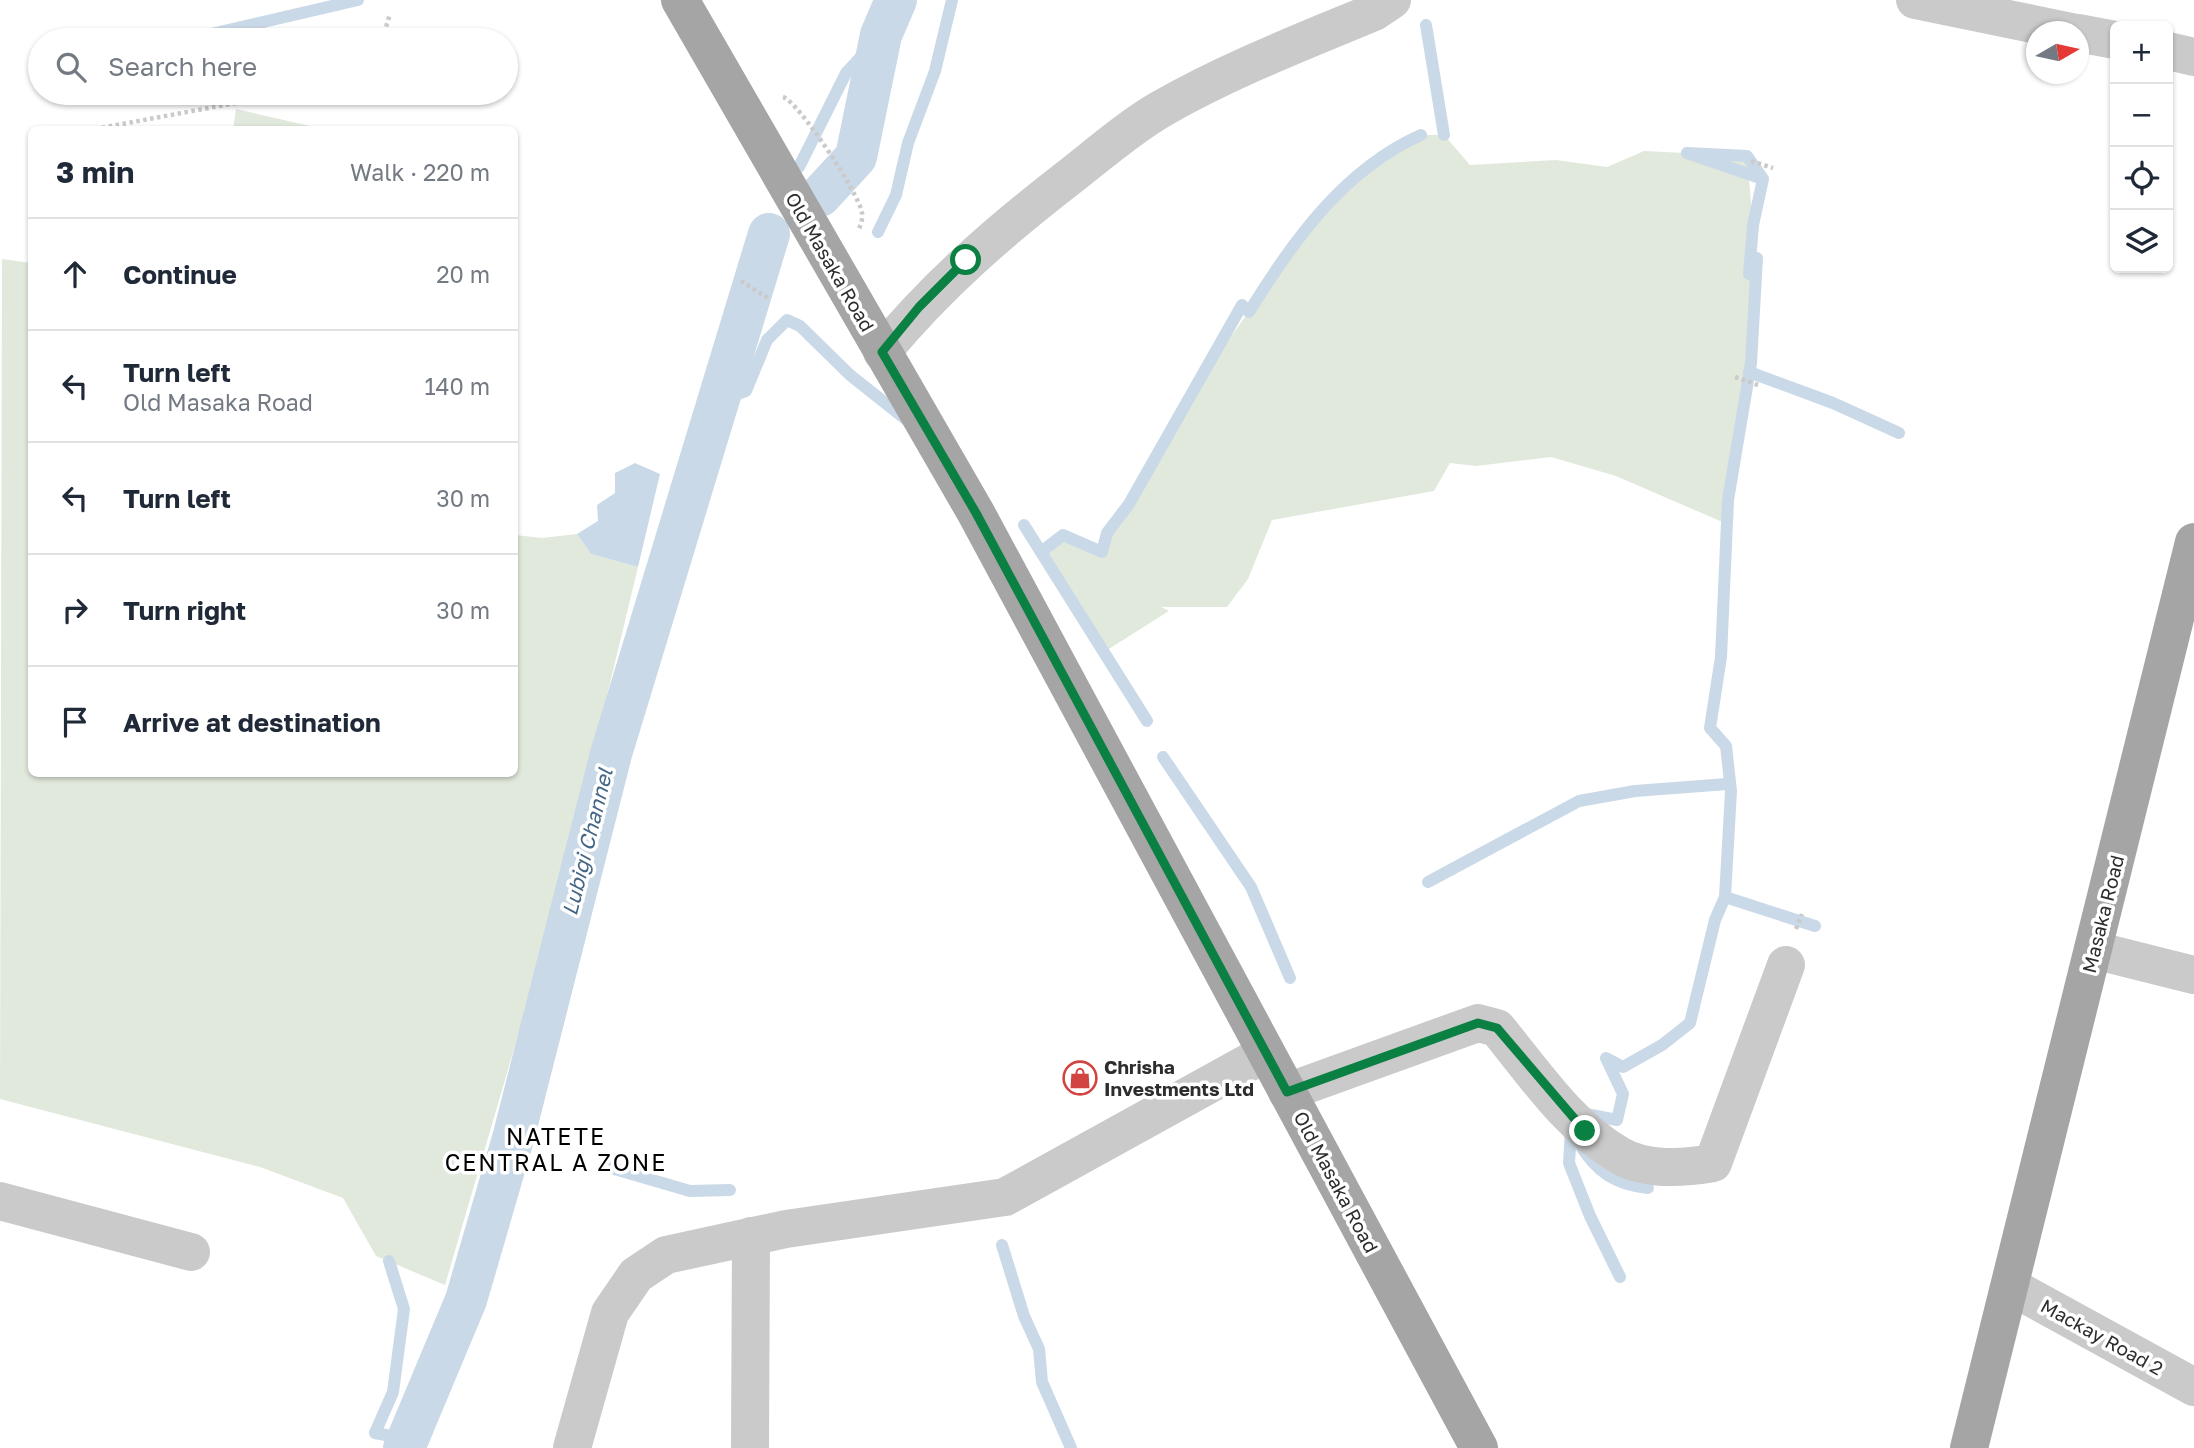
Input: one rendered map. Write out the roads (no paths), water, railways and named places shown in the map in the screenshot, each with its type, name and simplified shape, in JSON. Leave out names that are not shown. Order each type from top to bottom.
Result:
[{"type":"main road","name":"Old Masaka Road","points":[[680,0],[976,513],[1479,1448]]},
{"type":"main road","name":"Masaka Road","points":[[1969,1448],[2194,542]]},
{"type":"street","points":[[1915,0],[2026,23]]},
{"type":"street","points":[[882,352],[919,307],[966,260],[1008,224],[1159,110],[1235,70],[1379,4]]},
{"type":"street","points":[[2089,35],[2110,39]]},
{"type":"street","points":[[2173,52],[2194,57]]},
{"type":"street","points":[[1287,1092],[1478,1023],[1497,1028],[1585,1131],[1621,1157],[1684,1168],[1713,1163],[1790,949]]},
{"type":"street","points":[[2094,950],[2194,975]]},
{"type":"street","points":[[572,1448],[610,1313],[636,1275],[666,1255],[751,1236],[1005,1197],[1266,1053]]},
{"type":"street","points":[[0,1201],[191,1252]]},
{"type":"street","points":[[750,1448],[751,1236]]},
{"type":"street","name":"Mackay Road 2","points":[[2010,1286],[2194,1387]]},
{"type":"water","points":[[635,463],[660,474],[638,567],[591,554],[577,534],[598,521],[597,505],[615,493],[615,473]]},
{"type":"waterway","points":[[237,28],[358,0]]},
{"type":"waterway","name":"Lubigi Channel","points":[[820,196],[856,157],[881,35],[896,0]]},
{"type":"waterway","points":[[878,232],[896,195],[908,143],[935,71],[952,0]]},
{"type":"waterway","points":[[1426,25],[1444,135]]},
{"type":"waterway","points":[[799,167],[846,73],[881,35]]},
{"type":"waterway","points":[[1041,552],[1063,535],[1102,552],[1107,533],[1129,504],[1242,305],[1249,312],[1302,234],[1344,187],[1393,149],[1421,135]]},
{"type":"waterway","points":[[1763,179],[1687,153],[1747,156],[1763,179],[1753,225],[1749,274],[1757,258],[1751,363],[1728,500],[1721,657],[1710,728],[1726,746],[1731,791],[1725,897],[1815,926]]},
{"type":"waterway","name":"Lubigi Channel","points":[[404,1448],[466,1300],[514,1135],[611,754],[769,234]]},
{"type":"waterway","points":[[718,402],[746,391],[767,340],[787,320],[800,326],[850,375],[908,421]]},
{"type":"waterway","points":[[1749,372],[1833,403],[1899,433]]},
{"type":"waterway","points":[[1024,525],[1147,721]]},
{"type":"waterway","points":[[1163,757],[1251,887],[1290,978]]},
{"type":"waterway","points":[[1428,882],[1579,801],[1635,791],[1727,784]]},
{"type":"waterway","points":[[1581,1113],[1617,1120],[1623,1094],[1606,1058],[1623,1067],[1662,1045],[1690,1023],[1715,920],[1725,897]]},
{"type":"waterway","points":[[1571,1129],[1569,1163],[1590,1216],[1620,1277]]},
{"type":"waterway","points":[[1579,1143],[1592,1162],[1608,1175],[1626,1184],[1648,1188]]},
{"type":"waterway","points":[[604,1166],[690,1191],[730,1190]]},
{"type":"waterway","points":[[1002,1245],[1024,1316],[1039,1349],[1042,1382],[1071,1448]]},
{"type":"waterway","points":[[389,1261],[404,1309],[393,1392],[375,1433],[407,1439]]},
{"type":"place","name":"Chrisha Investments Ltd","points":[[1080,1078]]},
{"type":"district","name":"NATETE CENTRAL A ZONE","points":[[556,1150]]}]
